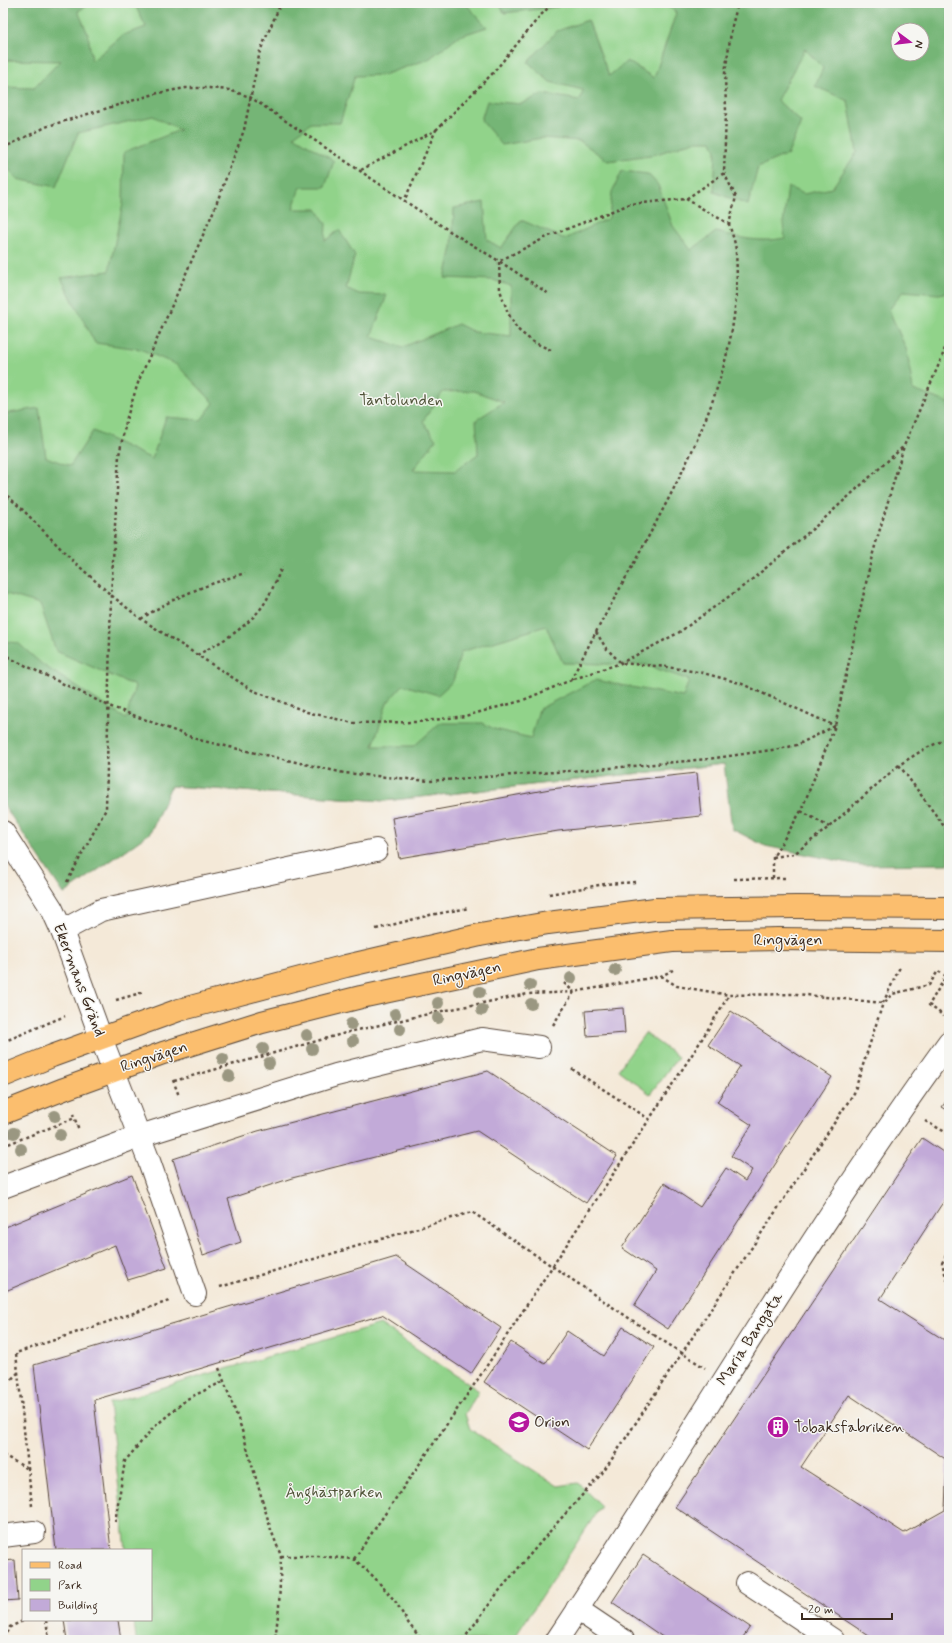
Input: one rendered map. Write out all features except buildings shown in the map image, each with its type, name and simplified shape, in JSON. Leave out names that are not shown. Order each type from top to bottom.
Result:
[{"type":"main road","name":"Ringvägen","points":[[3,1076],[179,1010],[346,966],[480,935],[548,923],[655,909],[797,907],[949,908]]},
{"type":"main road","name":"Ringvägen","points":[[3,1114],[113,1070],[262,1022],[361,997],[538,959],[672,941],[778,939],[949,942]]},
{"type":"street","name":"Ekermans Gränd","points":[[7,846],[52,908],[62,931],[113,1070],[140,1136],[195,1294]]},
{"type":"street","points":[[62,931],[101,910],[376,850]]},
{"type":"street","points":[[3,1188],[140,1136],[336,1075],[482,1039],[539,1047]]},
{"type":"street","name":"Maria Bangata","points":[[557,1640],[727,1374],[903,1106],[949,1042]]},
{"type":"street","points":[[3,1536],[34,1532]]},
{"type":"street","points":[[747,1583],[833,1640]]},
{"type":"street","points":[[577,1609],[623,1640]]},
{"type":"path","points":[[52,908],[106,809],[110,595],[119,455],[128,418],[140,380],[214,210],[244,130],[260,51],[281,3]]},
{"type":"path","points":[[361,170],[436,130],[493,73],[540,16],[553,3]]},
{"type":"path","points":[[571,680],[692,452],[717,390],[728,349],[736,302],[736,252],[729,224],[736,197],[724,173],[726,112],[725,73],[732,26],[738,3]]},
{"type":"path","points":[[3,148],[48,126],[158,93],[186,88],[229,90],[250,97],[405,199],[451,232],[549,294]]},
{"type":"path","points":[[405,199],[436,130]]},
{"type":"path","points":[[499,261],[549,236],[630,204],[686,199],[724,173]]},
{"type":"path","points":[[686,199],[729,224]]},
{"type":"path","points":[[499,261],[500,290],[508,314],[517,329],[533,342],[551,350]]},
{"type":"path","points":[[773,878],[773,857],[801,811],[835,726],[871,560],[904,446],[942,357],[949,336]]},
{"type":"path","points":[[3,492],[110,595],[141,619],[252,690],[307,712],[353,723],[417,722],[465,716],[521,702],[571,680],[621,663],[678,633],[749,582],[816,526],[904,446]]},
{"type":"path","points":[[196,655],[238,630],[257,613],[271,592],[282,567]]},
{"type":"path","points":[[141,619],[162,604],[189,592],[245,573]]},
{"type":"path","points":[[596,632],[606,648],[621,663],[667,667],[740,682],[835,726]]},
{"type":"path","points":[[3,653],[12,660],[109,706],[199,740],[344,773],[429,780],[611,768],[708,759],[798,745],[835,726]]},
{"type":"path","points":[[773,857],[794,854],[829,827],[899,766],[926,748],[949,738]]},
{"type":"path","points":[[899,766],[949,833]]},
{"type":"path","points":[[801,811],[829,827]]},
{"type":"path","points":[[174,1081],[349,1032],[437,1012],[528,994],[574,992],[661,976],[679,966]]},
{"type":"path","points":[[463,1640],[499,1591],[609,1464],[854,1093],[883,1003],[892,994],[929,985],[938,971],[946,976],[929,1005],[949,1019]]},
{"type":"path","points":[[661,976],[677,986],[729,995],[797,994],[883,1003]]},
{"type":"path","points":[[539,1047],[574,992]]},
{"type":"path","points":[[354,1559],[478,1379],[729,995]]},
{"type":"path","points":[[572,1069],[649,1119]]},
{"type":"path","points":[[172,1075],[182,1102]]},
{"type":"path","points":[[73,1112],[81,1136]]},
{"type":"path","points":[[3,1146],[75,1118]]},
{"type":"path","points":[[921,1119],[949,1134]]},
{"type":"path","points":[[217,1287],[472,1212],[705,1368]]},
{"type":"path","points":[[949,1250],[942,1263],[949,1287]]},
{"type":"path","points":[[34,1532],[16,1353],[173,1300]]},
{"type":"path","points":[[219,1368],[241,1427],[271,1530],[281,1556],[279,1607],[275,1640]]},
{"type":"path","points":[[3,1387],[18,1372]]},
{"type":"path","points":[[115,1522],[124,1461],[153,1428],[187,1399],[224,1381]]},
{"type":"path","points":[[3,1455],[28,1470]]},
{"type":"path","points":[[281,1556],[318,1556],[354,1559],[374,1577],[395,1601],[409,1624],[422,1640]]},
{"type":"path","points":[[3,1638],[10,1627],[23,1621]]},
{"type":"path","points":[[46,1621],[49,1640]]},
{"type":"green space","name":"Tantolunden","points":[[3,3],[949,3],[949,843],[724,764],[384,801],[171,786],[150,833],[64,894],[3,793]]},
{"type":"green space","name":"Tantolunden","points":[[3,3],[92,3],[78,11],[88,34],[92,61],[123,35],[146,27],[134,3],[465,3],[487,27],[457,37],[429,59],[383,75],[355,76],[340,123],[311,123],[294,136],[334,161],[325,187],[300,187],[293,209],[317,209],[326,224],[325,241],[339,230],[355,255],[346,288],[359,294],[387,295],[371,337],[403,347],[458,324],[474,332],[511,336],[511,286],[493,280],[445,278],[452,247],[454,208],[484,202],[487,240],[501,248],[521,220],[565,239],[609,218],[612,192],[622,171],[648,174],[658,185],[673,226],[691,250],[716,232],[759,240],[785,238],[783,224],[788,187],[804,194],[832,188],[857,152],[848,101],[815,86],[823,68],[805,49],[777,100],[801,122],[788,154],[758,167],[748,205],[714,192],[716,151],[712,141],[694,141],[657,154],[608,161],[580,141],[542,138],[502,145],[481,120],[487,101],[521,104],[542,94],[580,100],[583,90],[550,82],[528,62],[557,31],[588,20],[609,76],[627,61],[654,78],[676,13],[665,3],[949,3],[949,292],[939,294],[903,291],[889,310],[907,351],[913,390],[949,403],[949,864],[859,865],[765,846],[732,829],[724,764],[384,801],[171,786],[150,833],[64,894],[3,804],[3,641],[18,643],[43,665],[126,719],[135,686],[56,651],[40,604],[3,593],[3,414],[39,408],[46,457],[70,466],[93,431],[152,459],[166,417],[201,420],[214,403],[177,365],[140,349],[95,343],[61,278],[109,271],[123,203],[124,152],[180,130],[153,116],[78,133],[56,187],[17,179],[3,162],[3,87],[34,88],[60,61],[3,60]],"holes":[[[474,391],[504,402],[476,420],[478,454],[455,471],[413,470],[436,440],[423,421],[443,392]],[[546,626],[563,663],[646,665],[689,680],[683,697],[595,680],[539,709],[531,738],[494,729],[483,723],[440,723],[414,746],[373,746],[387,703],[403,685],[438,695],[453,681],[461,652]]]},
{"type":"green space","points":[[499,3],[558,3],[558,7],[504,13]]},
{"type":"green space","points":[[645,1033],[678,1057],[650,1094],[618,1070]]},
{"type":"green space","name":"Ånghästparken","points":[[380,1324],[479,1391],[465,1414],[470,1429],[558,1486],[578,1483],[601,1506],[513,1640],[136,1640],[134,1621],[152,1621],[152,1549],[126,1549],[109,1403]]},
{"type":"place","name":"Orion","points":[[519,1422]]},
{"type":"place","name":"Tobaksfabriken","points":[[778,1427]]}]
